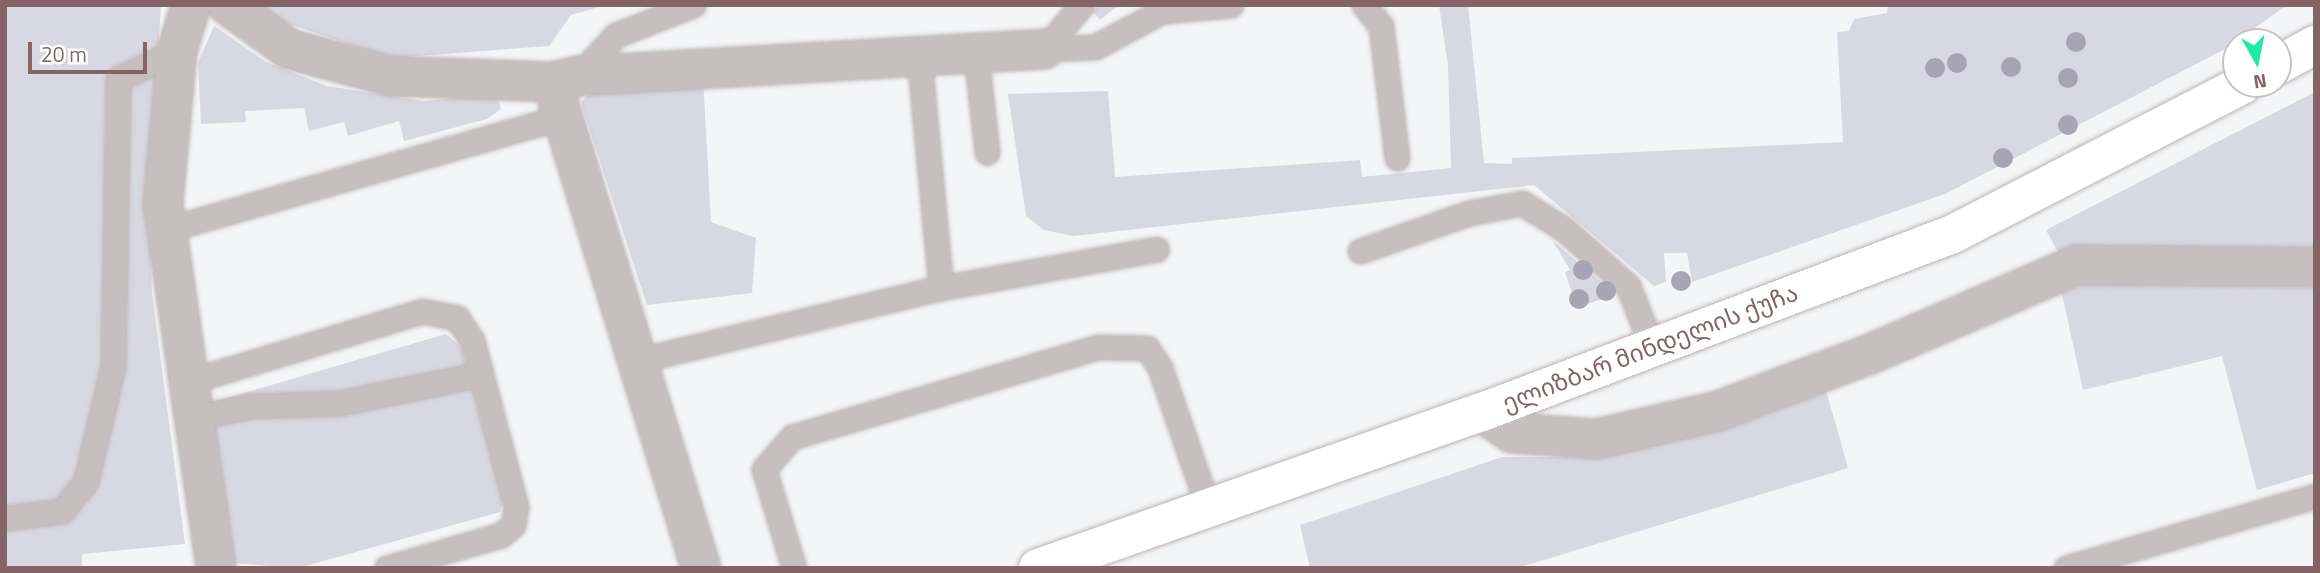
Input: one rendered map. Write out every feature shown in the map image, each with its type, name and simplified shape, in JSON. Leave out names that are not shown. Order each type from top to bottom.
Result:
[{"type":"street","points":[[191,5],[177,51],[165,230],[216,568]]},
{"type":"street","points":[[228,5],[289,49],[337,66],[390,76],[565,91],[919,56],[1044,49]]},
{"type":"street","points":[[2292,57],[2315,45]]},
{"type":"street","points":[[565,91],[701,568]]},
{"type":"street","name":"ელიზბარ მინდელის ქუჩა","points":[[1038,568],[1482,412],[1953,234],[2222,95]]},
{"type":"street","points":[[1482,412],[1512,433],[1596,439],[1718,411],[1868,355],[2077,265],[2315,267]]},
{"type":"lane","points":[[165,230],[565,91],[616,35],[693,5]]},
{"type":"lane","points":[[1044,49],[1082,5]]},
{"type":"lane","points":[[1044,49],[1095,47],[1161,11],[1231,5]]},
{"type":"lane","points":[[1364,5],[1381,26],[1397,158]]},
{"type":"lane","points":[[5,518],[62,511],[86,481],[113,366],[118,79],[177,51]]},
{"type":"lane","points":[[976,53],[987,152]]},
{"type":"lane","points":[[919,56],[940,288]]},
{"type":"lane","points":[[1360,251],[1469,213],[1522,203],[1564,229],[1628,286],[1652,346]]},
{"type":"lane","points":[[640,360],[940,288],[1157,249]]},
{"type":"lane","points":[[190,399],[422,311],[457,318],[472,340],[516,508],[513,526],[501,535],[387,568]]},
{"type":"lane","points":[[794,568],[764,469],[792,437],[1098,347],[1147,348],[1160,368],[1208,507]]},
{"type":"lane","points":[[190,399],[251,405],[340,403],[481,374]]},
{"type":"lane","points":[[2066,568],[2315,496]]},
{"type":"shaded area","points":[[5,5],[161,5],[149,204],[152,294],[185,544],[82,554],[82,568],[5,568]]},
{"type":"shaded area","points":[[263,5],[605,5],[571,15],[549,46],[391,58],[280,21]]},
{"type":"shaded area","points":[[1099,5],[1119,5],[1100,20],[1092,11]]},
{"type":"shaded area","points":[[1439,5],[1468,5],[1484,163],[1512,164],[1512,158],[1843,142],[1837,32],[1849,31],[1854,19],[1887,13],[1888,5],[2287,5],[2255,28],[2222,28],[2222,51],[1945,194],[1692,282],[1687,253],[1664,253],[1666,282],[1654,286],[1534,185],[1073,236],[1044,230],[1026,216],[1008,94],[1108,91],[1115,177],[1360,160],[1362,177],[1451,168],[1448,65]]},
{"type":"shaded area","points":[[214,26],[266,62],[327,86],[424,101],[497,94],[501,109],[487,119],[404,141],[399,121],[348,136],[344,122],[309,131],[304,108],[245,111],[246,122],[201,124],[198,63]]},
{"type":"shaded area","points":[[703,77],[711,222],[756,238],[752,293],[647,305],[581,103],[599,82]]},
{"type":"shaded area","points":[[2315,92],[2315,255],[2058,252],[2046,230]]},
{"type":"shaded area","points":[[1553,241],[1615,294],[1577,308],[1565,272],[1570,270]]},
{"type":"shaded area","points":[[2078,278],[2315,279],[2315,473],[2257,490],[2222,356],[2083,390],[2060,285]]},
{"type":"shaded area","points":[[446,334],[461,347],[503,499],[500,512],[298,568],[232,563],[206,404]]},
{"type":"shaded area","points":[[1824,383],[1848,468],[1517,568],[1310,568],[1300,525],[1502,457],[1579,457]]}]
